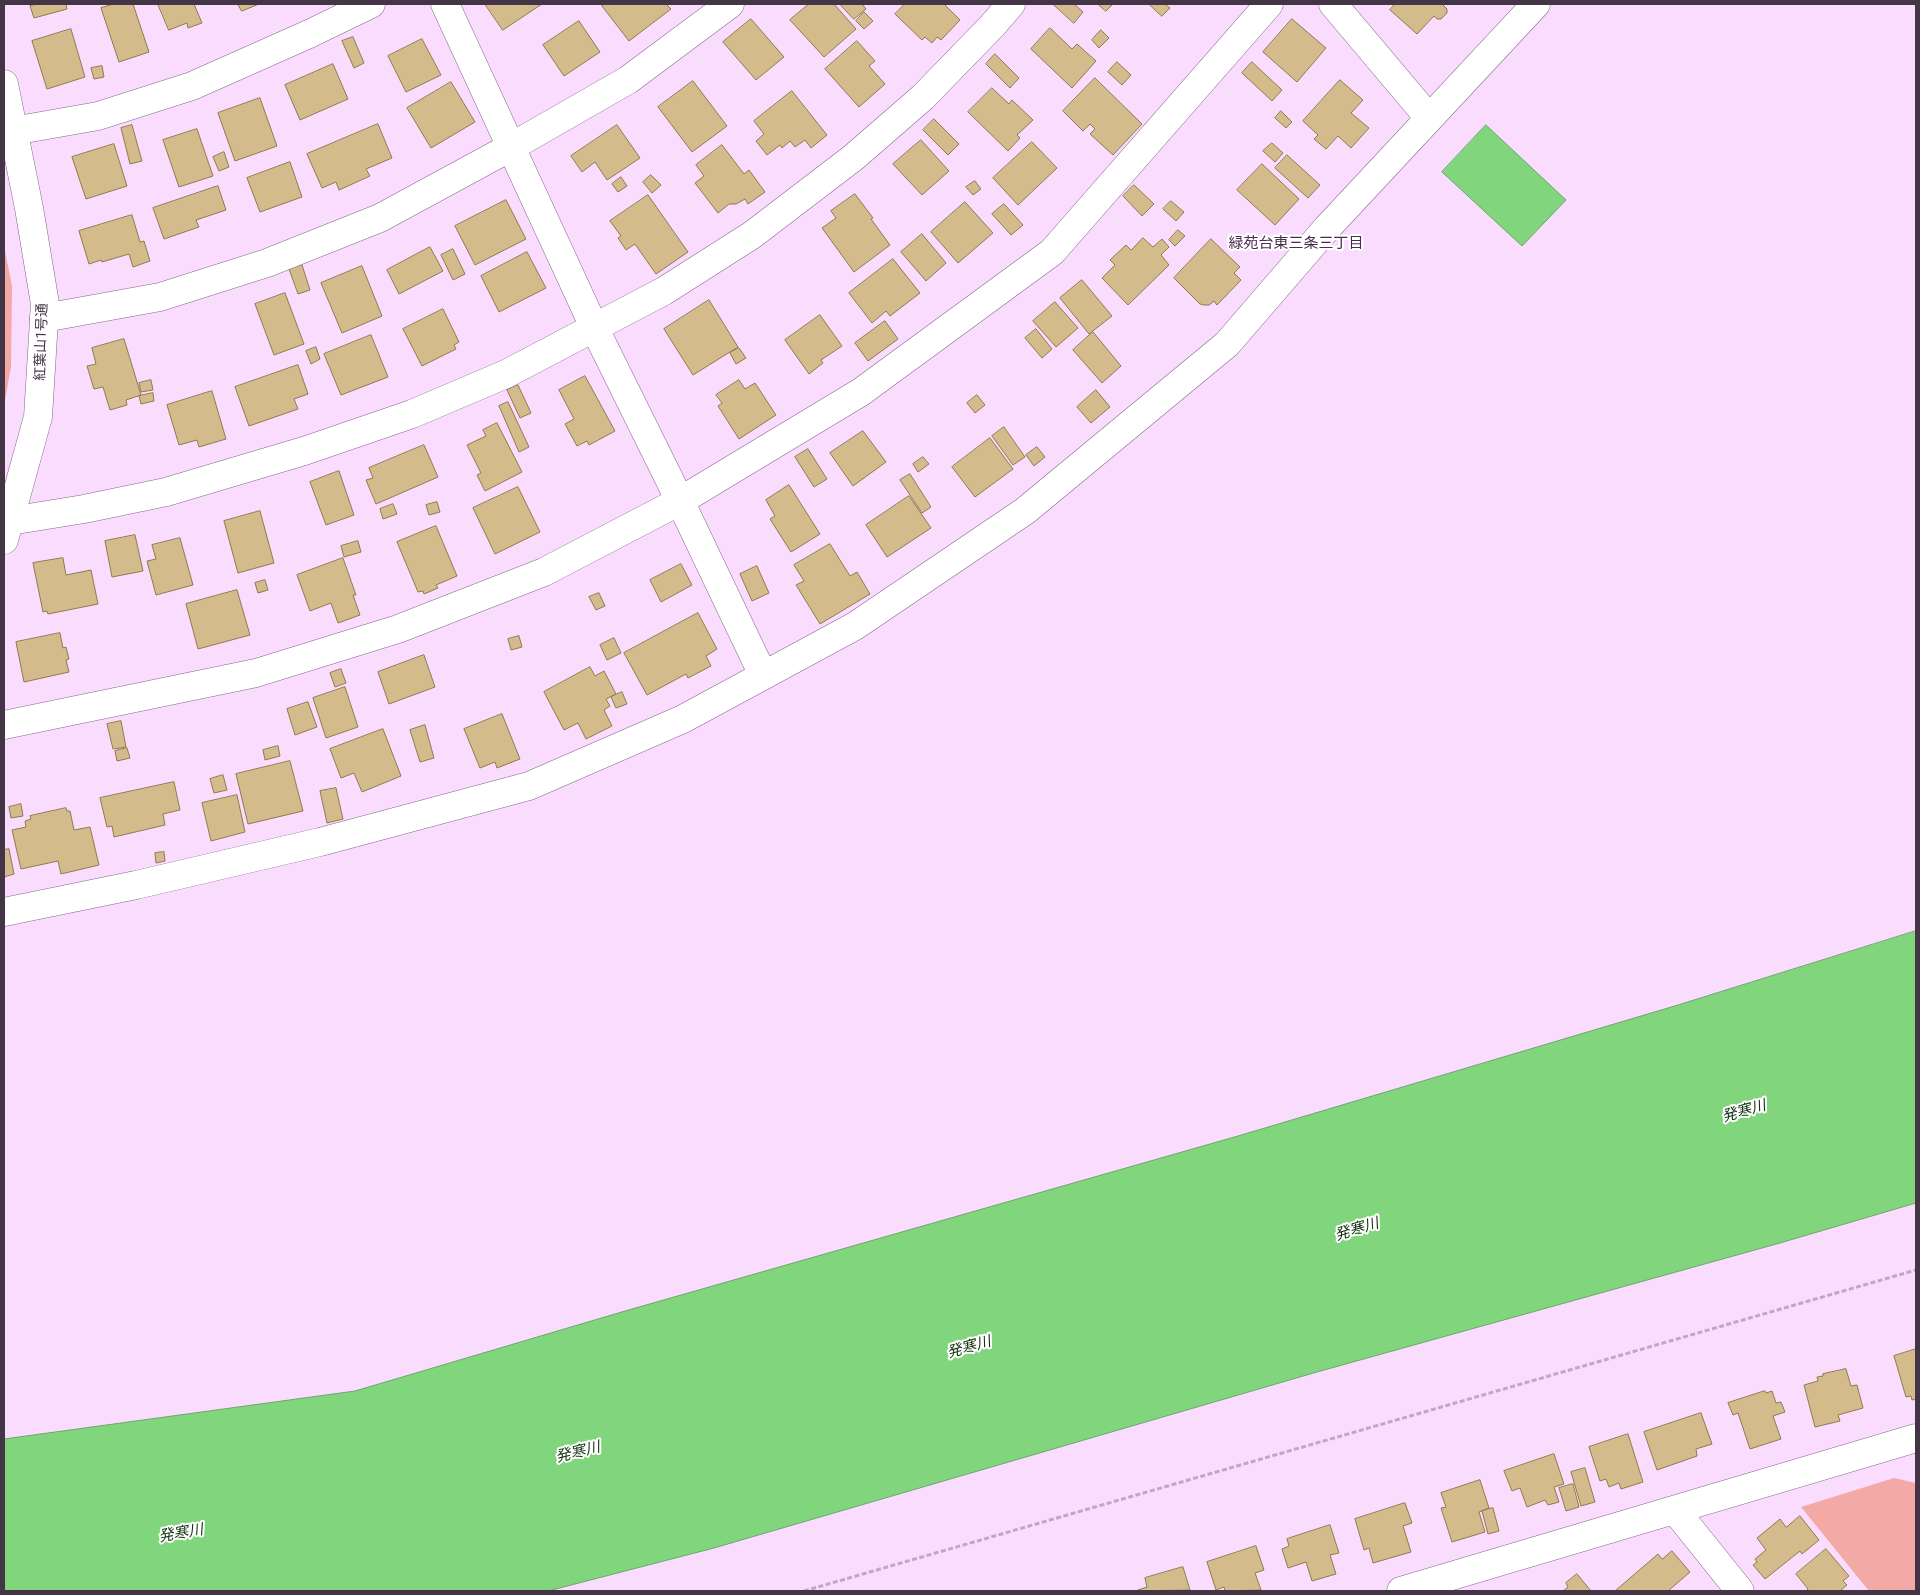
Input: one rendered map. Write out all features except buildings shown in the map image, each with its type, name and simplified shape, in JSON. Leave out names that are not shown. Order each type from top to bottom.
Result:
[{"type":"street","points":[[13,131],[98,116],[192,86],[309,34],[370,4]]},
{"type":"street","points":[[445,4],[594,327],[763,675]]},
{"type":"street","points":[[44,318],[160,297],[267,263],[380,218],[511,147],[628,80],[730,4]]},
{"type":"street","points":[[7,530],[84,509],[166,492],[304,451],[420,411],[506,374],[664,291],[752,235],[854,157],[923,97],[1011,4]]},
{"type":"street","points":[[4,725],[256,674],[398,629],[544,572],[680,501],[861,392],[1052,252],[1269,4]]},
{"type":"street","points":[[1333,4],[1430,118]]},
{"type":"street","points":[[4,912],[136,885],[320,842],[529,786],[684,719],[855,626],[1025,511],[1227,344],[1328,228],[1536,4]]},
{"type":"street","name":"紅葉山1号通","points":[[4,84],[29,208],[43,294],[44,318],[38,417],[7,530]]},
{"type":"street","points":[[1401,1591],[1468,1582],[1675,1510],[1915,1439]]},
{"type":"street","points":[[1675,1510],[1740,1591]]},
{"type":"path","points":[[804,1591],[1916,1270]]},
{"type":"shaded area","points":[[4,246],[12,286],[11,367],[4,406]]},
{"type":"shaded area","points":[[1894,1478],[1916,1483],[1916,1589],[1914,1591],[1869,1591],[1801,1507]]},
{"type":"water","points":[[1486,125],[1566,200],[1522,246],[1442,172]]},
{"type":"water","name":"発寒川","points":[[1916,931],[1916,1203],[1780,1243],[1317,1372],[714,1548],[548,1591],[4,1591],[4,1439],[355,1391],[625,1311],[1238,1136],[1678,1005]]},
{"type":"district","name":"緑苑台東三条三丁目","points":[[1296,244]]}]
